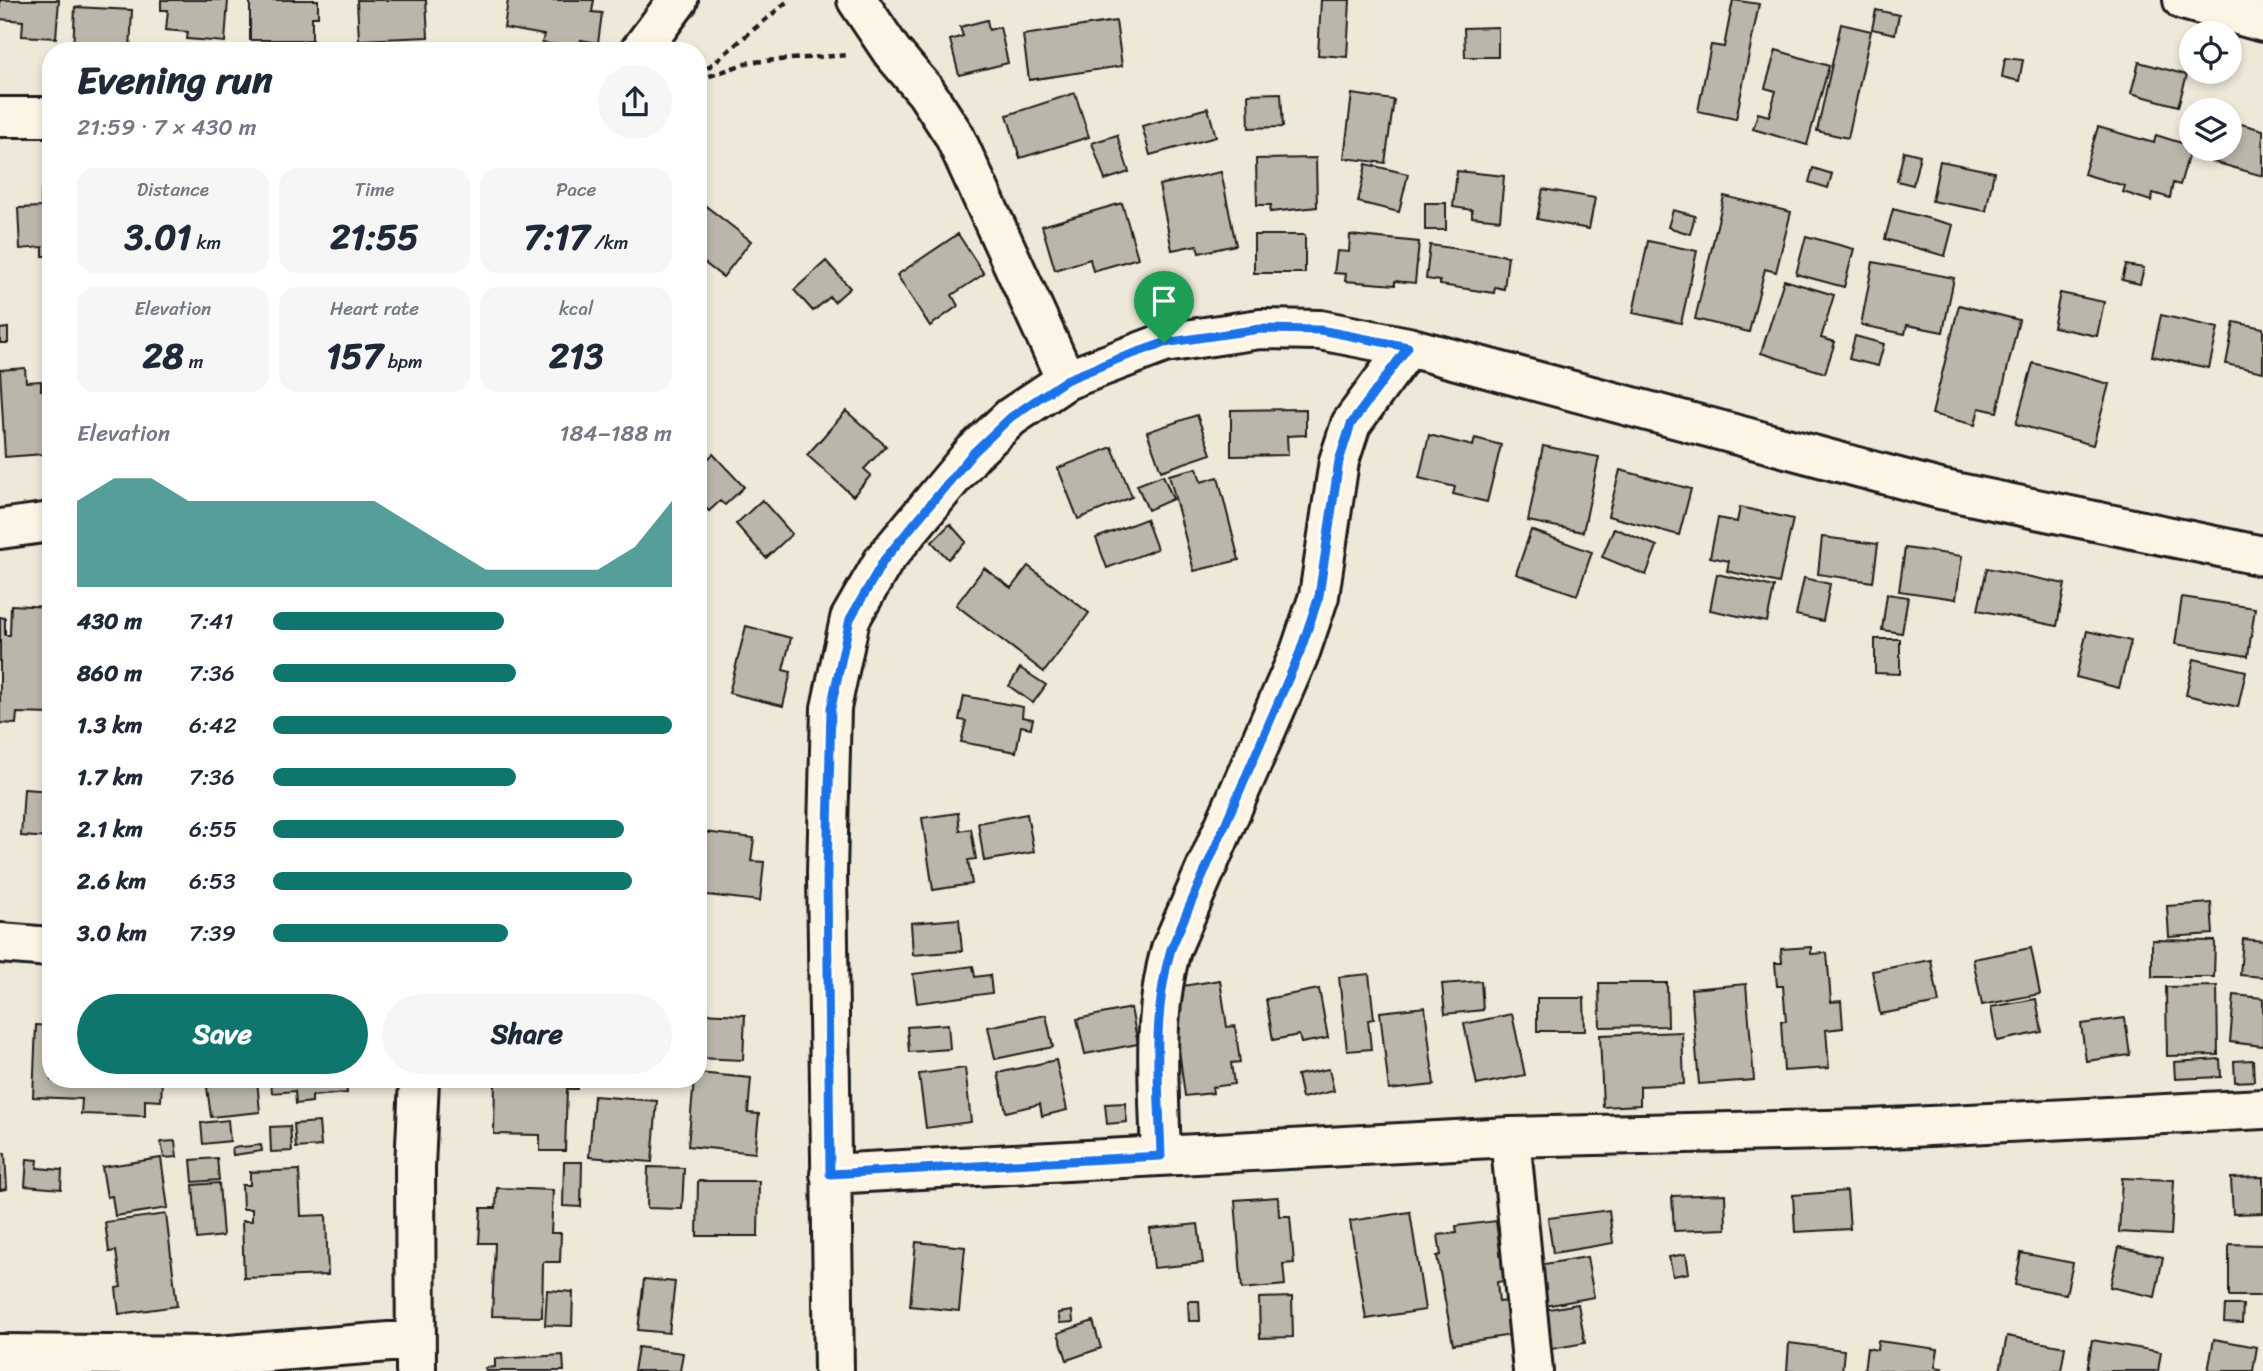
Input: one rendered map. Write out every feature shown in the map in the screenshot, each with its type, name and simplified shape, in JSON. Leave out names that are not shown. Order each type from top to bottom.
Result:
[{"type":"street","points":[[647,42],[678,0]]},
{"type":"street","points":[[857,0],[892,52],[926,92],[954,135],[1066,380]]},
{"type":"street","points":[[2183,0],[2263,22]]},
{"type":"street","points":[[0,117],[42,117]]},
{"type":"street","points":[[834,1371],[827,873],[831,708],[850,619],[884,560],[973,453],[1011,417],[1066,380],[1164,343],[1260,329],[1320,330],[1408,347],[1940,489],[2263,556]]},
{"type":"street","points":[[1161,1156],[1157,1026],[1161,983],[1171,949],[1300,652],[1319,596],[1339,461],[1351,424],[1408,347]]},
{"type":"street","points":[[0,530],[42,524]]},
{"type":"street","points":[[0,943],[42,946]]},
{"type":"street","points":[[0,1354],[415,1355],[419,1088]]},
{"type":"street","points":[[830,1174],[1510,1137],[1871,1129],[2263,1109]]},
{"type":"street","points":[[1510,1137],[1533,1371]]},
{"type":"path","points":[[707,70],[789,0]]},
{"type":"path","points":[[707,75],[750,62],[892,52]]},
{"type":"building","points":[[0,0],[59,0],[56,38],[22,36],[23,21],[0,19]]},
{"type":"building","points":[[161,0],[228,0],[225,42],[187,39],[188,32],[166,30],[168,10],[161,10]]},
{"type":"building","points":[[250,0],[318,0],[318,17],[312,17],[312,40],[250,40]]},
{"type":"building","points":[[357,0],[426,0],[428,37],[359,40]]},
{"type":"building","points":[[508,0],[594,0],[592,12],[602,13],[598,42],[542,42],[544,35],[504,28]]},
{"type":"building","points":[[1321,0],[1350,0],[1347,57],[1318,55]]},
{"type":"building","points":[[1733,0],[1759,4],[1736,119],[1698,111],[1711,45],[1724,47]]},
{"type":"building","points":[[75,7],[132,10],[130,42],[73,42]]},
{"type":"building","points":[[1876,10],[1899,15],[1895,34],[1872,29]]},
{"type":"building","points":[[987,20],[989,30],[1000,27],[1008,63],[959,75],[950,40],[963,36],[960,27]]},
{"type":"building","points":[[1116,21],[1122,66],[1029,80],[1023,35]]},
{"type":"building","points":[[1841,24],[1871,31],[1848,138],[1817,131]]},
{"type":"building","points":[[1498,27],[1498,57],[1465,57],[1464,28]]},
{"type":"building","points":[[1776,50],[1829,66],[1807,145],[1753,129],[1758,113],[1769,116],[1776,91],[1765,88]]},
{"type":"building","points":[[2005,58],[2023,60],[2019,81],[2002,77]]},
{"type":"building","points":[[2139,62],[2179,73],[2179,84],[2184,84],[2178,106],[2131,93]]},
{"type":"building","points":[[1075,93],[1089,137],[1020,158],[1007,115]]},
{"type":"building","points":[[1281,93],[1283,127],[1249,128],[1248,94]]},
{"type":"building","points":[[1352,94],[1394,100],[1385,163],[1344,158]]},
{"type":"building","points":[[1208,108],[1216,137],[1150,155],[1142,126]]},
{"type":"building","points":[[2242,124],[2263,130],[2263,176],[2210,161],[2242,161]]},
{"type":"building","points":[[2098,127],[2154,143],[2156,135],[2179,142],[2179,161],[2187,161],[2180,185],[2173,183],[2170,198],[2153,193],[2151,201],[2123,192],[2125,186],[2084,174]]},
{"type":"building","points":[[1117,135],[1129,172],[1105,180],[1092,143]]},
{"type":"building","points":[[1904,151],[1920,155],[1913,185],[1897,181]]},
{"type":"building","points":[[1316,158],[1317,207],[1270,212],[1271,205],[1257,205],[1256,159]]},
{"type":"building","points":[[1940,161],[1994,172],[1986,211],[1932,201]]},
{"type":"building","points":[[1366,164],[1408,174],[1399,212],[1358,202]]},
{"type":"building","points":[[1813,168],[1832,174],[1828,188],[1809,182]]},
{"type":"building","points":[[1457,171],[1504,176],[1500,220],[1472,217],[1472,210],[1453,207]]},
{"type":"building","points":[[1221,172],[1236,245],[1199,253],[1197,245],[1172,250],[1159,185]]},
{"type":"building","points":[[1543,189],[1595,198],[1589,229],[1537,219]]},
{"type":"building","points":[[42,191],[42,247],[20,249],[18,208],[41,207]]},
{"type":"building","points":[[1724,196],[1791,212],[1776,272],[1765,269],[1749,332],[1695,319]]},
{"type":"building","points":[[1122,203],[1138,258],[1093,271],[1090,259],[1055,270],[1042,226]]},
{"type":"building","points":[[1425,203],[1446,203],[1446,230],[1425,230]]},
{"type":"building","points":[[707,207],[751,241],[723,277],[707,265]]},
{"type":"building","points":[[1893,209],[1953,225],[1945,256],[1885,239]]},
{"type":"building","points":[[1673,210],[1695,216],[1690,234],[1668,227]]},
{"type":"building","points":[[958,234],[984,274],[952,295],[958,306],[930,326],[897,275]]},
{"type":"building","points":[[1254,235],[1305,235],[1305,273],[1254,273]]},
{"type":"building","points":[[1350,235],[1419,242],[1415,283],[1395,281],[1395,285],[1345,281],[1346,274],[1334,273],[1337,251],[1349,252]]},
{"type":"building","points":[[1806,236],[1854,249],[1844,287],[1796,274]]},
{"type":"building","points":[[1648,241],[1697,251],[1681,323],[1633,313]]},
{"type":"building","points":[[1430,245],[1508,256],[1504,289],[1495,287],[1494,293],[1440,285],[1440,281],[1426,279]]},
{"type":"building","points":[[826,261],[850,288],[834,302],[830,297],[813,311],[794,290]]},
{"type":"building","points":[[1873,262],[1954,278],[1943,332],[1907,325],[1905,334],[1861,325]]},
{"type":"building","points":[[2126,265],[2144,268],[2140,284],[2122,280]]},
{"type":"building","points":[[1784,280],[1834,295],[1821,338],[1835,342],[1825,373],[1761,353]]},
{"type":"building","points":[[2060,293],[2104,302],[2097,336],[2053,327]]},
{"type":"building","points":[[1959,305],[2019,320],[1997,412],[1979,408],[1975,425],[1932,414]]},
{"type":"building","points":[[2161,315],[2218,328],[2209,368],[2152,356]]},
{"type":"building","points":[[2234,322],[2263,328],[2263,372],[2226,364]]},
{"type":"building","points":[[8,328],[8,343],[0,343],[0,329]]},
{"type":"building","points":[[1855,336],[1884,344],[1878,366],[1849,359]]},
{"type":"building","points":[[2033,363],[2109,384],[2093,445],[2016,424]]},
{"type":"building","points":[[25,368],[26,382],[41,381],[42,454],[5,457],[0,370]]},
{"type":"building","points":[[1306,409],[1306,435],[1287,436],[1288,455],[1231,456],[1231,410]]},
{"type":"building","points":[[846,411],[886,446],[864,469],[871,475],[853,496],[807,455]]},
{"type":"building","points":[[1197,415],[1211,454],[1161,471],[1147,432]]},
{"type":"building","points":[[1429,435],[1473,446],[1475,438],[1501,445],[1487,502],[1453,494],[1455,487],[1419,478]]},
{"type":"building","points":[[1543,446],[1599,457],[1583,532],[1528,521]]},
{"type":"building","points":[[1112,447],[1132,497],[1078,519],[1058,468]]},
{"type":"building","points":[[713,454],[744,487],[725,505],[720,501],[709,511],[707,509],[707,460]]},
{"type":"building","points":[[1197,468],[1201,482],[1218,477],[1239,560],[1194,571],[1169,475]]},
{"type":"building","points":[[1620,470],[1691,489],[1679,535],[1608,516]]},
{"type":"building","points":[[1163,475],[1173,499],[1148,510],[1137,485]]},
{"type":"building","points":[[762,500],[792,534],[766,558],[736,524]]},
{"type":"building","points":[[1740,507],[1793,519],[1779,583],[1727,571],[1729,561],[1710,557],[1718,518],[1737,522]]},
{"type":"building","points":[[1146,519],[1157,549],[1107,568],[1096,538]]},
{"type":"building","points":[[950,524],[966,542],[948,559],[932,542]]},
{"type":"building","points":[[1614,528],[1657,546],[1646,575],[1602,557]]},
{"type":"building","points":[[1531,530],[1592,552],[1577,595],[1516,574]]},
{"type":"building","points":[[1822,537],[1878,544],[1873,582],[1818,574]]},
{"type":"building","points":[[1905,548],[1962,556],[1956,599],[1899,591]]},
{"type":"building","points":[[1028,566],[1089,613],[1044,672],[956,605],[984,568],[1011,588]]},
{"type":"building","points":[[1987,568],[2065,584],[2057,626],[1978,610]]},
{"type":"building","points":[[1717,574],[1774,587],[1767,622],[1710,610]]},
{"type":"building","points":[[1804,578],[1830,584],[1823,621],[1796,615]]},
{"type":"building","points":[[1887,594],[1908,597],[1902,633],[1882,630]]},
{"type":"building","points":[[2182,597],[2255,608],[2248,656],[2175,644]]},
{"type":"building","points":[[11,605],[42,607],[42,714],[17,713],[16,724],[0,723],[0,617],[5,618],[5,635],[10,635]]},
{"type":"building","points":[[746,626],[791,638],[783,670],[791,672],[783,706],[729,693]]},
{"type":"building","points":[[2087,631],[2131,641],[2119,688],[2076,677]]},
{"type":"building","points":[[1875,639],[1900,639],[1900,674],[1875,673]]},
{"type":"building","points":[[2194,659],[2246,671],[2238,707],[2186,695]]},
{"type":"building","points":[[1020,668],[1046,685],[1033,703],[1009,686]]},
{"type":"building","points":[[964,696],[1023,707],[1022,717],[1033,719],[1031,728],[1021,726],[1016,752],[961,742],[966,721],[959,720]]},
{"type":"building","points":[[24,789],[42,790],[42,837],[21,836]]},
{"type":"building","points":[[958,813],[960,831],[971,829],[976,859],[968,860],[972,884],[933,890],[922,818]]},
{"type":"building","points":[[1027,814],[1034,852],[984,861],[978,823]]},
{"type":"building","points":[[707,832],[754,838],[751,861],[764,862],[760,901],[707,895]]},
{"type":"building","points":[[2211,903],[2213,934],[2169,937],[2167,906]]},
{"type":"building","points":[[959,919],[962,951],[913,955],[911,923]]},
{"type":"building","points":[[2243,939],[2263,941],[2263,977],[2240,975]]},
{"type":"building","points":[[2152,940],[2215,941],[2214,977],[2152,977]]},
{"type":"building","points":[[1811,947],[1811,954],[1827,953],[1831,1002],[1841,1001],[1843,1028],[1826,1030],[1829,1068],[1784,1071],[1781,1021],[1786,1021],[1783,986],[1777,986],[1775,963],[1782,963],[1781,949]]},
{"type":"building","points":[[2031,948],[2040,994],[1982,1005],[1973,959]]},
{"type":"building","points":[[1931,960],[1939,1003],[1880,1014],[1872,971]]},
{"type":"building","points":[[973,966],[975,977],[990,975],[992,993],[917,1003],[913,974]]},
{"type":"building","points":[[1369,974],[1374,1019],[1368,1020],[1371,1049],[1347,1051],[1339,977]]},
{"type":"building","points":[[1220,980],[1227,1027],[1235,1026],[1240,1062],[1231,1063],[1234,1084],[1212,1087],[1213,1093],[1185,1096],[1174,1011],[1176,987]]},
{"type":"building","points":[[1481,981],[1483,1010],[1445,1014],[1442,984]]},
{"type":"building","points":[[1599,983],[1667,983],[1668,1026],[1600,1027]]},
{"type":"building","points":[[1746,984],[1754,1080],[1699,1084],[1691,989]]},
{"type":"building","points":[[2217,986],[2218,1055],[2167,1056],[2166,987]]},
{"type":"building","points":[[1319,989],[1328,1038],[1301,1043],[1299,1035],[1273,1040],[1266,999]]},
{"type":"building","points":[[2234,995],[2263,998],[2263,1046],[2230,1042]]},
{"type":"building","points":[[1537,998],[1584,998],[1585,1031],[1537,1031]]},
{"type":"building","points":[[2036,999],[2042,1032],[1997,1041],[1991,1007]]},
{"type":"building","points":[[1425,1007],[1434,1085],[1389,1090],[1380,1012]]},
{"type":"building","points":[[1131,1008],[1138,1044],[1085,1054],[1077,1019]]},
{"type":"building","points":[[707,1013],[745,1015],[743,1060],[707,1058]]},
{"type":"building","points":[[1512,1014],[1525,1075],[1477,1085],[1464,1024]]},
{"type":"building","points":[[1046,1015],[1053,1047],[995,1059],[988,1027]]},
{"type":"building","points":[[2125,1018],[2130,1055],[2086,1061],[2081,1024]]},
{"type":"building","points":[[948,1024],[950,1049],[909,1052],[907,1027]]},
{"type":"building","points":[[36,1025],[42,1025],[42,1088],[162,1088],[161,1101],[145,1100],[145,1116],[81,1114],[82,1099],[33,1097]]},
{"type":"building","points":[[1682,1032],[1684,1084],[1640,1086],[1640,1105],[1603,1107],[1600,1035]]},
{"type":"building","points":[[2220,1059],[2221,1077],[2175,1079],[2174,1062]]},
{"type":"building","points":[[1056,1060],[1067,1110],[1042,1116],[1040,1104],[1006,1112],[998,1073]]},
{"type":"building","points":[[2253,1060],[2254,1081],[2235,1082],[2234,1061]]},
{"type":"building","points":[[965,1068],[971,1122],[926,1128],[919,1074]]},
{"type":"building","points":[[1329,1069],[1334,1091],[1302,1098],[1297,1075]]},
{"type":"building","points":[[707,1074],[751,1078],[748,1113],[759,1114],[755,1153],[688,1146],[693,1088],[707,1088]]},
{"type":"building","points":[[207,1088],[258,1088],[260,1112],[211,1117]]},
{"type":"building","points":[[272,1088],[347,1088],[347,1093],[312,1096],[312,1102],[296,1104],[295,1091],[272,1093]]},
{"type":"building","points":[[495,1088],[577,1088],[567,1089],[565,1151],[540,1151],[540,1135],[494,1134]]},
{"type":"building","points":[[594,1096],[657,1101],[652,1162],[589,1157]]},
{"type":"building","points":[[1125,1103],[1127,1122],[1107,1124],[1105,1104]]},
{"type":"building","points":[[228,1120],[230,1141],[203,1144],[201,1123]]},
{"type":"building","points":[[319,1122],[321,1146],[296,1148],[294,1124]]},
{"type":"building","points":[[290,1126],[292,1151],[271,1152],[270,1127]]},
{"type":"building","points":[[175,1141],[177,1157],[164,1158],[161,1142]]},
{"type":"building","points":[[261,1145],[262,1151],[233,1155],[232,1148]]},
{"type":"building","points":[[0,1153],[5,1153],[7,1189],[0,1190]]},
{"type":"building","points":[[161,1158],[168,1208],[115,1216],[112,1196],[107,1197],[102,1167]]},
{"type":"building","points":[[217,1158],[219,1180],[193,1182],[191,1160]]},
{"type":"building","points":[[27,1159],[38,1160],[37,1168],[62,1170],[61,1189],[25,1186]]},
{"type":"building","points":[[564,1162],[582,1162],[581,1207],[563,1206]]},
{"type":"building","points":[[648,1167],[684,1168],[682,1209],[647,1208]]},
{"type":"building","points":[[299,1170],[301,1216],[326,1215],[328,1275],[244,1278],[242,1221],[252,1221],[252,1209],[243,1209],[242,1185],[250,1185],[250,1172]]},
{"type":"building","points":[[2263,1177],[2263,1213],[2233,1214],[2231,1178]]},
{"type":"building","points":[[2122,1178],[2174,1180],[2171,1235],[2119,1232]]},
{"type":"building","points":[[698,1181],[759,1181],[758,1236],[697,1236]]},
{"type":"building","points":[[219,1183],[223,1236],[197,1239],[193,1185]]},
{"type":"building","points":[[497,1188],[553,1190],[551,1233],[561,1233],[560,1262],[543,1262],[542,1317],[492,1316],[495,1243],[479,1243],[481,1208],[496,1208]]},
{"type":"building","points":[[1847,1191],[1850,1229],[1795,1232],[1793,1195]]},
{"type":"building","points":[[1725,1194],[1726,1229],[1674,1231],[1672,1196]]},
{"type":"building","points":[[1278,1197],[1279,1216],[1290,1216],[1294,1263],[1283,1264],[1285,1285],[1242,1289],[1235,1200]]},
{"type":"building","points":[[1609,1210],[1613,1243],[1553,1253],[1548,1218]]},
{"type":"building","points":[[1410,1212],[1425,1310],[1366,1319],[1350,1221]]},
{"type":"building","points":[[166,1214],[177,1306],[119,1314],[116,1288],[121,1287],[116,1251],[109,1252],[105,1222]]},
{"type":"building","points":[[1496,1221],[1504,1281],[1497,1282],[1499,1302],[1507,1301],[1512,1335],[1453,1344],[1437,1256],[1441,1255],[1438,1235],[1457,1233],[1456,1226]]},
{"type":"building","points":[[1198,1224],[1203,1263],[1154,1268],[1150,1229]]},
{"type":"building","points":[[916,1242],[965,1247],[959,1311],[910,1306]]},
{"type":"building","points":[[2229,1244],[2263,1245],[2263,1296],[2229,1296]]},
{"type":"building","points":[[2119,1247],[2163,1257],[2155,1297],[2110,1287]]},
{"type":"building","points":[[2021,1253],[2073,1263],[2066,1294],[2015,1285]]},
{"type":"building","points":[[1686,1254],[1689,1273],[1673,1276],[1669,1257]]},
{"type":"building","points":[[1587,1257],[1594,1297],[1545,1306],[1538,1265]]},
{"type":"building","points":[[644,1279],[675,1282],[669,1333],[638,1330]]},
{"type":"building","points":[[547,1290],[573,1292],[572,1326],[545,1325]]},
{"type":"building","points":[[1292,1297],[1293,1337],[1260,1338],[1259,1298]]},
{"type":"building","points":[[1188,1301],[1199,1301],[1200,1321],[1189,1321]]},
{"type":"building","points":[[1578,1304],[1585,1343],[1545,1350],[1538,1311]]},
{"type":"building","points":[[2225,1305],[2243,1305],[2242,1323],[2224,1322]]},
{"type":"building","points":[[1072,1311],[1073,1322],[1060,1323],[1058,1313]]},
{"type":"building","points":[[1093,1321],[1101,1348],[1067,1360],[1058,1333]]},
{"type":"building","points":[[2007,1336],[2065,1347],[2061,1371],[2000,1371]]},
{"type":"building","points":[[2214,1339],[2257,1347],[2253,1371],[2208,1371]]},
{"type":"building","points":[[2092,1340],[2161,1352],[2158,1371],[2087,1371]]},
{"type":"building","points":[[1878,1341],[1938,1349],[1935,1367],[1942,1368],[1941,1371],[1864,1371],[1867,1348],[1877,1350]]},
{"type":"building","points":[[1789,1343],[1844,1350],[1842,1371],[1787,1371]]},
{"type":"building","points":[[638,1347],[683,1353],[680,1371],[634,1371]]},
{"type":"building","points":[[563,1355],[564,1371],[486,1371],[485,1368],[495,1367],[495,1359]]},
{"type":"route","points":[[1260,329],[1320,330],[1408,347],[1375,388],[1351,424],[1339,461],[1319,596],[1300,652],[1171,949],[1161,983],[1157,1026],[1161,1156],[830,1174],[827,873],[831,708],[850,619],[884,560],[973,453],[1011,417],[1066,380],[1164,343],[1260,329]]}]
